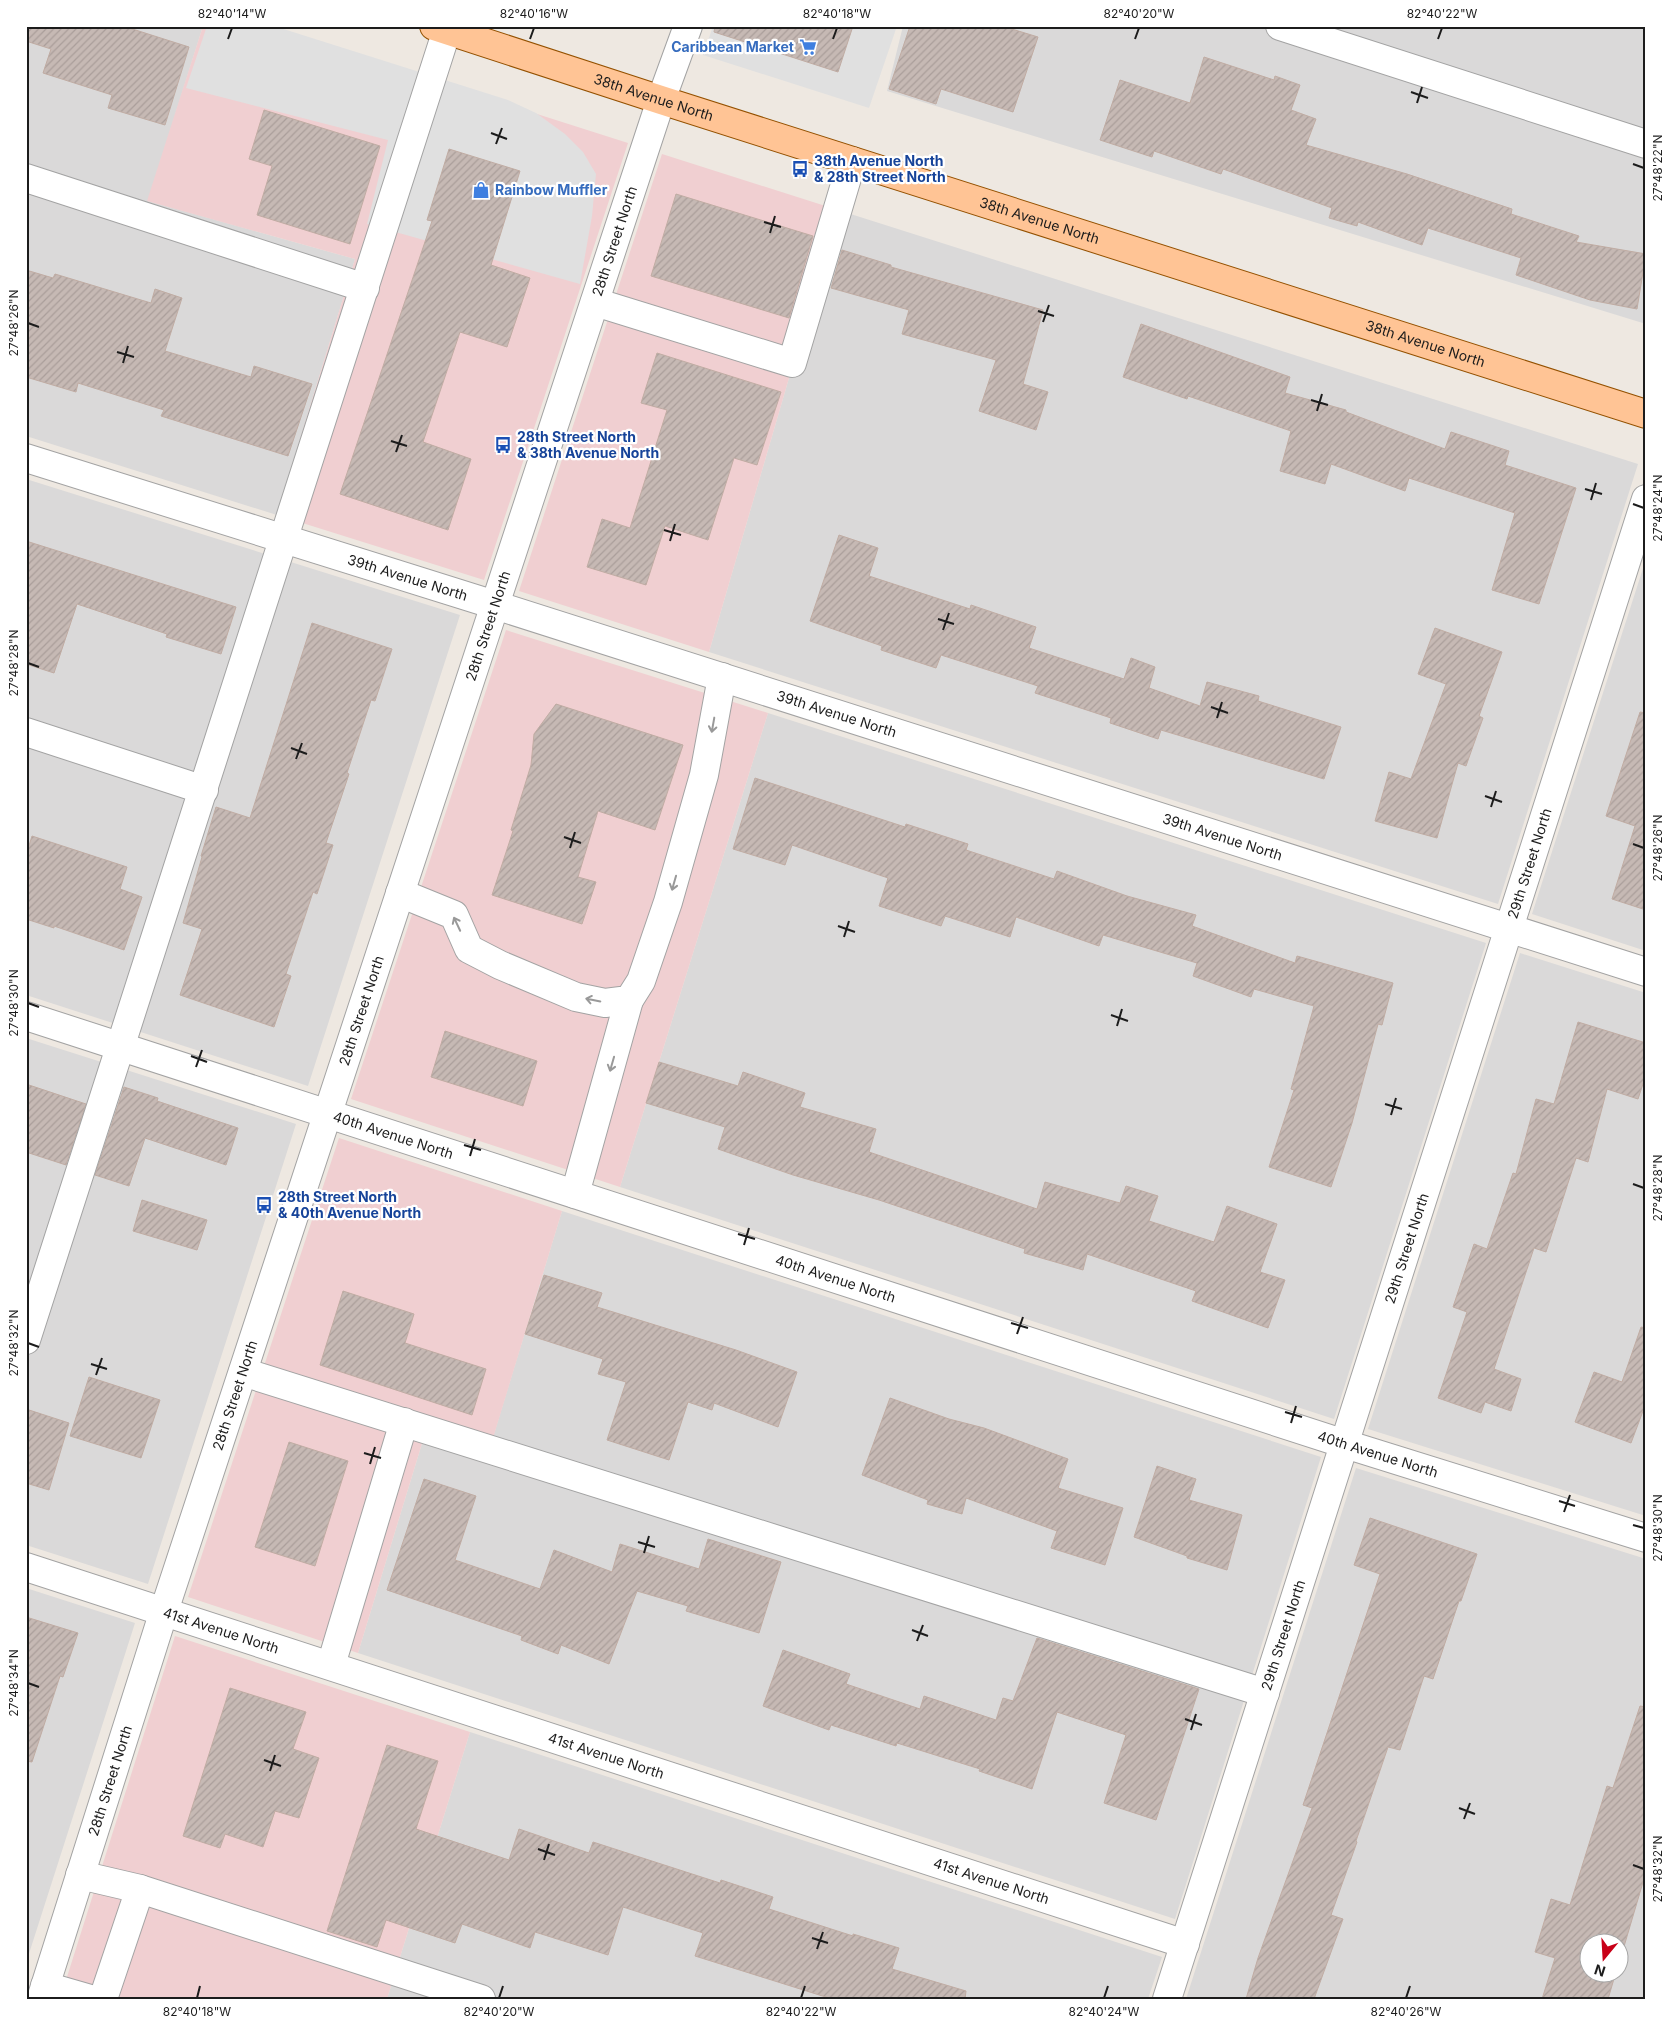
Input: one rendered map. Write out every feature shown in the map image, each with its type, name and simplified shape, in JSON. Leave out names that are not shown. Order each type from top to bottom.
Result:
[{"type":"main road","name":"38th Avenue North","points":[[453,30],[661,100],[1646,414]]},
{"type":"street","name":"28th Street North","points":[[43,1992],[164,1611],[661,100],[688,26]]},
{"type":"street","points":[[1280,26],[1646,144]]},
{"type":"street","points":[[26,1340],[33,1294],[121,1047],[365,288],[453,30]]},
{"type":"street","points":[[595,302],[792,363],[852,161]]},
{"type":"street","points":[[26,178],[365,288]]},
{"type":"street","name":"39th Avenue North","points":[[26,458],[722,677],[1646,972]]},
{"type":"street","name":"29th Street North","points":[[1167,1999],[1646,499]]},
{"type":"street","points":[[576,1194],[629,1000],[641,981],[671,893],[704,774],[722,677]]},
{"type":"street","points":[[26,732],[204,790]]},
{"type":"street","points":[[400,893],[454,915],[469,949],[500,965],[576,997],[605,1002],[629,1000]]},
{"type":"street","name":"40th Avenue North","points":[[26,1016],[1345,1444],[1646,1538]]},
{"type":"street","points":[[243,1372],[1265,1693]]},
{"type":"street","points":[[331,1665],[404,1422]]},
{"type":"street","name":"41st Avenue North","points":[[26,1567],[1186,1944]]},
{"type":"street","points":[[80,1875],[140,1889],[481,1999]]},
{"type":"street","points":[[103,1999],[140,1889]]},
{"type":"street","points":[[43,1992],[90,1999]]},
{"type":"shaded area","points":[[26,26],[203,26],[148,201],[355,259],[277,515],[26,436]]},
{"type":"shaded area","points":[[203,26],[260,26],[628,143],[484,580],[277,515],[355,259],[147,201]]},
{"type":"shaded area","points":[[207,26],[274,26],[508,100],[536,113],[565,134],[583,152],[596,174],[592,216],[580,284],[367,224],[388,140],[186,88]]},
{"type":"shaded area","points":[[713,26],[897,26],[869,108],[703,55]]},
{"type":"shaded area","points":[[903,26],[1646,26],[1646,324],[887,91]]},
{"type":"shaded area","points":[[662,154],[838,210],[709,652],[519,591]]},
{"type":"shaded area","points":[[838,210],[1638,464],[1498,904],[709,652]]},
{"type":"shaded area","points":[[26,479],[460,615],[308,1086],[26,995]]},
{"type":"shaded area","points":[[1646,559],[1646,951],[1532,914]]},
{"type":"shaded area","points":[[506,630],[768,713],[620,1187],[351,1099]]},
{"type":"shaded area","points":[[768,713],[1486,943],[1334,1419],[620,1187]]},
{"type":"shaded area","points":[[1520,953],[1646,993],[1646,1516],[1368,1429]]},
{"type":"shaded area","points":[[26,1038],[296,1124],[148,1584],[26,1545]]},
{"type":"shaded area","points":[[339,1138],[562,1211],[490,1448],[427,1427],[358,1653],[188,1597]]},
{"type":"shaded area","points":[[562,1211],[1321,1457],[1175,1919],[358,1653],[427,1427],[490,1447]]},
{"type":"shaded area","points":[[1356,1468],[1646,1559],[1646,1999],[1186,1999]]},
{"type":"shaded area","points":[[26,1588],[135,1623],[26,1963]]},
{"type":"shaded area","points":[[175,1636],[470,1732],[387,1999],[60,1999]]},
{"type":"shaded area","points":[[470,1732],[1162,1957],[1148,1999],[387,1999]]},
{"type":"building","points":[[26,26],[123,26],[189,47],[165,125],[108,108],[112,95],[43,73],[51,49],[26,41]]},
{"type":"building","points":[[715,26],[853,26],[838,72],[714,32]]},
{"type":"building","points":[[910,26],[1002,26],[1038,37],[1013,112],[941,89],[936,104],[889,89]]},
{"type":"building","points":[[1204,57],[1274,80],[1275,76],[1300,85],[1291,110],[1316,119],[1306,145],[1407,174],[1512,209],[1511,214],[1579,236],[1576,242],[1646,254],[1637,309],[1590,300],[1516,275],[1521,258],[1428,228],[1422,245],[1358,222],[1357,226],[1329,218],[1332,208],[1223,169],[1221,174],[1154,151],[1152,157],[1100,140],[1120,80],[1190,103]]},
{"type":"building","points":[[264,110],[380,146],[350,244],[257,215],[272,166],[249,159]]},
{"type":"building","points":[[449,149],[520,171],[491,265],[530,278],[507,347],[460,332],[423,442],[471,459],[448,530],[340,494],[432,221],[427,220]]},
{"type":"building","points":[[676,194],[813,236],[789,318],[651,276]]},
{"type":"building","points":[[842,250],[891,265],[891,267],[1043,310],[1023,384],[1048,392],[1036,430],[979,411],[996,360],[902,334],[909,310],[831,288]]},
{"type":"building","points":[[26,270],[53,278],[55,274],[151,303],[155,289],[182,298],[165,351],[251,377],[254,366],[312,384],[288,456],[161,416],[164,410],[78,383],[76,392],[26,377]]},
{"type":"building","points":[[1141,324],[1290,377],[1285,393],[1346,410],[1346,412],[1445,449],[1451,432],[1509,451],[1505,465],[1576,488],[1539,604],[1492,590],[1515,513],[1409,478],[1405,491],[1331,464],[1325,484],[1280,471],[1291,431],[1188,396],[1187,399],[1123,377]]},
{"type":"building","points":[[657,353],[781,392],[757,465],[734,458],[708,540],[665,526],[646,585],[587,567],[602,519],[630,528],[667,410],[641,403]]},
{"type":"building","points":[[839,535],[878,548],[869,576],[970,609],[971,605],[1036,627],[1029,648],[1124,679],[1131,658],[1155,667],[1149,688],[1200,706],[1207,682],[1259,696],[1258,701],[1341,727],[1324,779],[1161,730],[1158,739],[1110,723],[1111,718],[1035,693],[1038,686],[941,655],[936,668],[881,650],[882,646],[810,621]]},
{"type":"building","points":[[26,541],[236,607],[221,654],[166,637],[167,634],[77,604],[54,673],[26,664]]},
{"type":"building","points":[[312,623],[392,649],[375,701],[371,700],[347,773],[349,774],[326,843],[333,845],[317,894],[313,892],[286,974],[291,976],[274,1027],[180,995],[202,929],[183,923],[216,807],[250,818]]},
{"type":"building","points":[[1435,628],[1502,652],[1479,716],[1483,718],[1466,766],[1458,763],[1437,838],[1375,821],[1389,772],[1411,779],[1446,684],[1418,674]]},
{"type":"building","points":[[556,704],[683,745],[655,830],[598,811],[578,877],[596,882],[582,924],[492,895],[513,831],[511,830],[531,765],[534,734]]},
{"type":"building","points":[[1640,712],[1646,713],[1646,910],[1612,899],[1635,826],[1606,816]]},
{"type":"building","points":[[755,778],[905,827],[906,824],[968,844],[966,850],[1054,879],[1057,871],[1127,896],[1196,915],[1192,926],[1295,963],[1297,956],[1393,983],[1382,1025],[1378,1024],[1352,1123],[1331,1187],[1269,1167],[1294,1090],[1291,1089],[1314,1006],[1254,989],[1251,997],[1193,976],[1197,963],[1103,935],[1099,946],[1016,917],[1010,937],[945,916],[941,926],[879,906],[888,878],[792,845],[785,865],[733,849]]},
{"type":"building","points":[[32,836],[127,867],[120,889],[142,897],[124,950],[54,926],[54,928],[26,919],[26,855]]},
{"type":"building","points":[[1578,1022],[1646,1043],[1646,1075],[1638,1099],[1607,1089],[1588,1162],[1576,1158],[1546,1252],[1534,1248],[1494,1369],[1521,1379],[1511,1411],[1485,1402],[1481,1413],[1438,1398],[1467,1312],[1453,1307],[1474,1244],[1487,1249],[1513,1173],[1516,1174],[1536,1099],[1554,1104]]},
{"type":"building","points":[[445,1031],[537,1061],[523,1106],[431,1077]]},
{"type":"building","points":[[659,1062],[738,1086],[743,1072],[805,1093],[800,1107],[876,1129],[869,1152],[1037,1209],[1045,1182],[1120,1203],[1126,1186],[1158,1196],[1149,1221],[1214,1242],[1227,1206],[1277,1224],[1260,1272],[1285,1280],[1268,1328],[1192,1301],[1196,1291],[1087,1254],[1083,1270],[1024,1253],[1025,1249],[718,1149],[725,1127],[646,1103]]},
{"type":"building","points":[[26,1084],[86,1104],[66,1165],[26,1152]]},
{"type":"building","points":[[124,1087],[158,1098],[157,1101],[238,1128],[226,1165],[145,1138],[129,1186],[95,1175]]},
{"type":"building","points":[[142,1200],[207,1220],[197,1250],[133,1231]]},
{"type":"building","points":[[544,1275],[602,1293],[597,1307],[736,1350],[797,1372],[778,1427],[714,1403],[712,1410],[688,1402],[669,1460],[607,1440],[626,1382],[598,1374],[603,1359],[525,1334]]},
{"type":"building","points":[[343,1291],[414,1314],[405,1343],[486,1369],[472,1415],[320,1365]]},
{"type":"building","points":[[1641,1327],[1646,1328],[1646,1403],[1631,1443],[1575,1422],[1594,1372],[1622,1382]]},
{"type":"building","points":[[89,1377],[160,1400],[141,1458],[70,1436]]},
{"type":"building","points":[[890,1398],[949,1419],[984,1428],[1068,1459],[1058,1488],[1123,1508],[1105,1565],[1051,1548],[1057,1531],[966,1498],[962,1514],[927,1504],[928,1500],[862,1475]]},
{"type":"building","points":[[26,1409],[69,1423],[49,1490],[26,1483]]},
{"type":"building","points":[[289,1442],[348,1461],[315,1566],[255,1547]]},
{"type":"building","points":[[1157,1466],[1196,1479],[1189,1500],[1242,1515],[1227,1570],[1187,1558],[1187,1556],[1134,1537]]},
{"type":"building","points":[[424,1479],[476,1496],[455,1560],[540,1589],[554,1550],[612,1572],[620,1544],[699,1569],[708,1539],[781,1562],[759,1633],[686,1611],[688,1606],[637,1591],[609,1664],[561,1645],[558,1654],[521,1640],[522,1636],[387,1590]]},
{"type":"building","points":[[1370,1518],[1477,1554],[1433,1679],[1424,1676],[1400,1750],[1388,1747],[1331,1915],[1343,1919],[1314,1999],[1246,1999],[1258,1958],[1312,1808],[1303,1805],[1380,1574],[1354,1565]]},
{"type":"building","points":[[26,1617],[78,1633],[63,1677],[60,1676],[32,1762],[26,1761]]},
{"type":"building","points":[[1037,1638],[1199,1689],[1156,1820],[1104,1803],[1126,1735],[1057,1712],[1032,1789],[979,1771],[980,1769],[897,1743],[896,1746],[831,1725],[829,1730],[763,1706],[783,1650],[850,1674],[846,1684],[920,1709],[924,1696],[996,1720],[1003,1698],[1013,1701]]},
{"type":"building","points":[[230,1688],[306,1712],[293,1749],[319,1758],[299,1818],[275,1811],[263,1847],[225,1834],[220,1848],[183,1836]]},
{"type":"building","points":[[1640,1706],[1646,1707],[1646,1872],[1628,1932],[1580,1932],[1580,1982],[1613,1982],[1608,1999],[1542,1999],[1555,1958],[1535,1952],[1551,1899],[1570,1905],[1607,1786],[1613,1788]]},
{"type":"building","points":[[387,1745],[438,1761],[416,1829],[509,1860],[519,1829],[589,1853],[593,1842],[720,1883],[721,1880],[773,1897],[769,1909],[853,1936],[853,1934],[899,1948],[892,1969],[966,1991],[965,1999],[832,1999],[695,1956],[703,1933],[623,1907],[608,1955],[535,1932],[530,1948],[462,1924],[455,1943],[386,1920],[377,1947],[327,1931]]},
{"type":"place","name":"Caribbean Market","points":[[808,47]]},
{"type":"place","name":"38th Avenue North & 28th Street North","points":[[800,169]]},
{"type":"place","name":"Rainbow Muffler","points":[[481,190]]},
{"type":"place","name":"28th Street North & 38th Avenue North","points":[[503,445]]},
{"type":"place","name":"28th Street North & 40th Avenue North","points":[[264,1205]]}]
